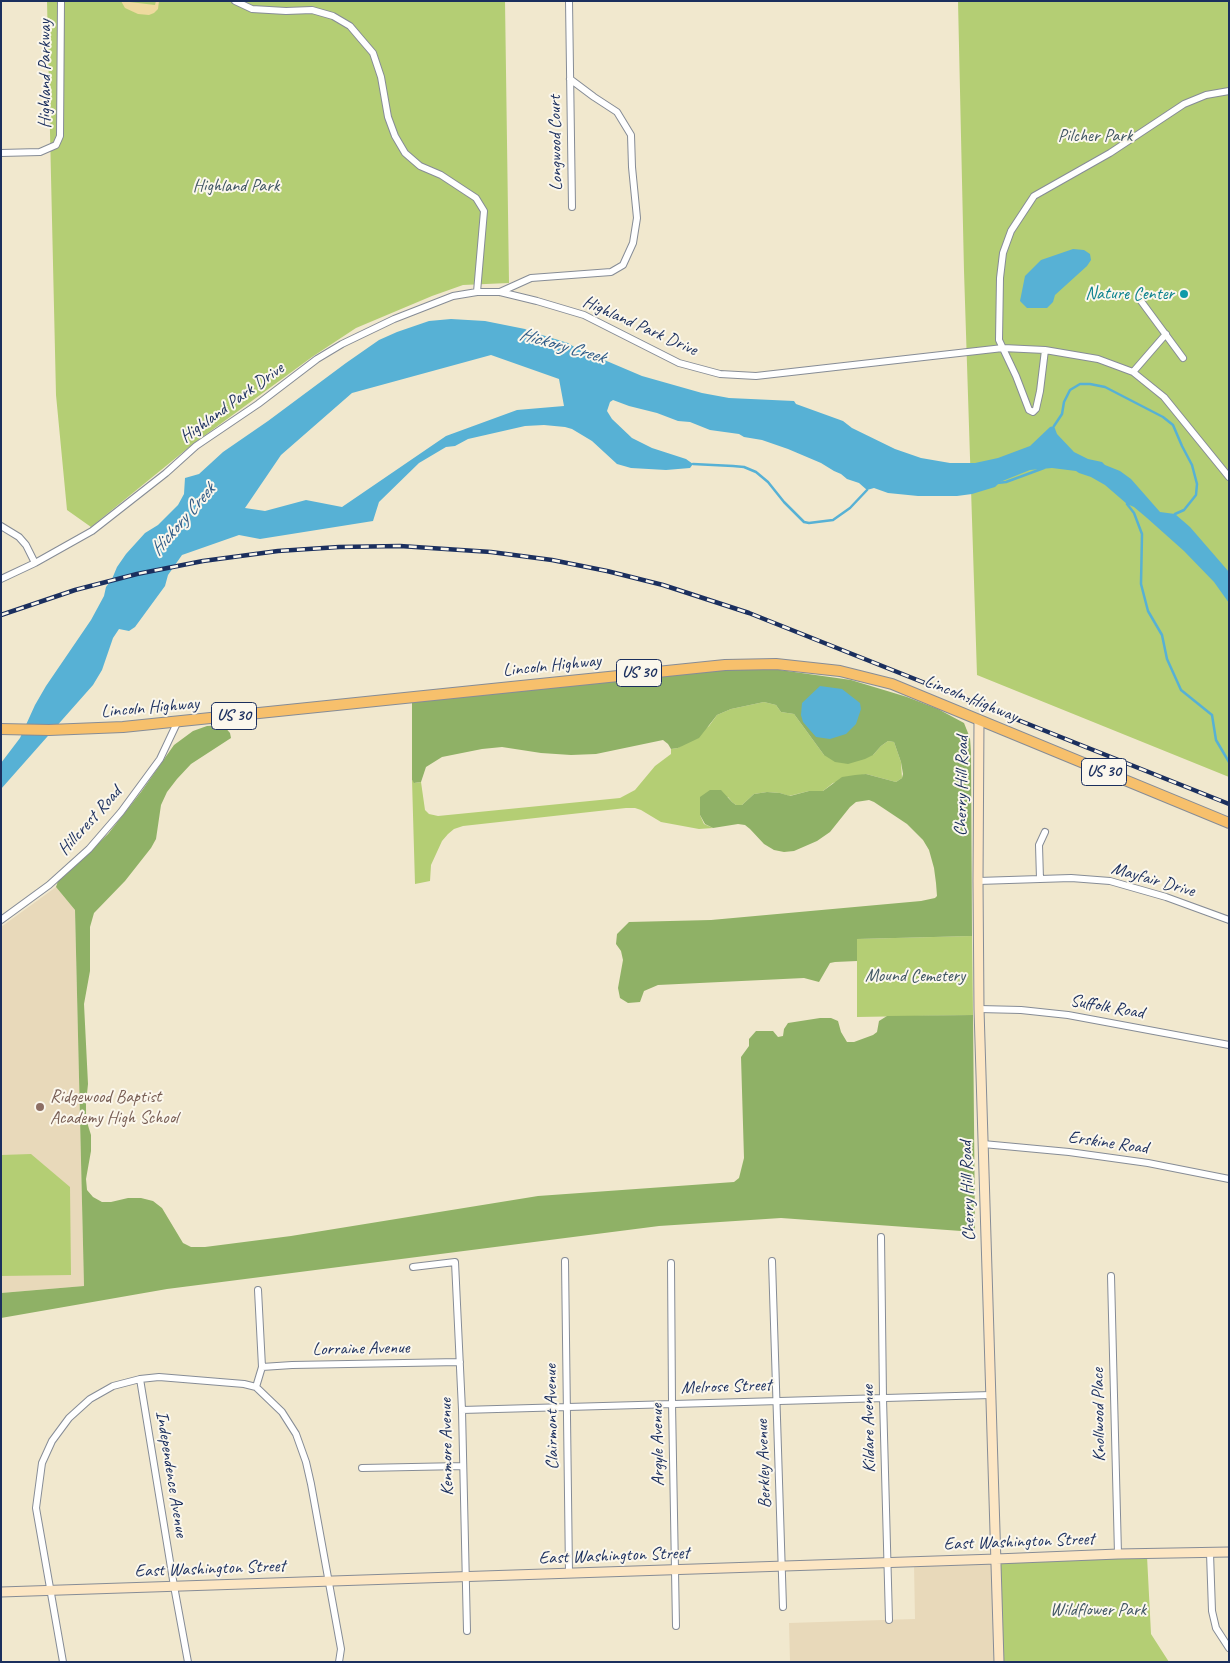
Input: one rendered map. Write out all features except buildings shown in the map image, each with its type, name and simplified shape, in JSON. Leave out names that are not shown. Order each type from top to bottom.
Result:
[{"type":"main road","name":"Lincoln Highway","points":[[1,729],[80,729],[177,723],[725,665],[776,664],[840,671],[892,684],[1229,823]]},
{"type":"street","name":"Highland Parkway","points":[[1,153],[40,152],[56,146],[60,136],[60,1]]},
{"type":"street","points":[[235,1],[252,9],[312,10],[333,16],[350,26],[373,53],[381,77],[388,117],[395,136],[405,153],[420,166],[476,198],[484,211],[477,292]]},
{"type":"street","name":"Longwood Court","points":[[568,1],[572,207]]},
{"type":"street","points":[[500,292],[531,278],[611,272],[623,265],[633,243],[638,218],[632,167],[631,136],[617,112],[570,79]]},
{"type":"street","points":[[1044,350],[1040,391],[1036,409],[1033,412],[1029,410],[999,340],[999,296],[1003,254],[1011,230],[1034,196],[1110,153],[1184,104],[1206,95],[1229,91]]},
{"type":"street","name":"Highland Park Drive","points":[[1,579],[35,563],[92,531],[166,473],[196,446],[258,404],[317,359],[342,344],[394,319],[453,296],[477,292],[500,292],[584,315],[679,363],[720,374],[756,376],[1003,348],[1044,350],[1098,359],[1133,372],[1164,397],[1229,477]]},
{"type":"street","points":[[1138,297],[1183,358]]},
{"type":"street","points":[[1133,372],[1166,334]]},
{"type":"street","points":[[1,526],[19,537],[26,545],[35,563]]},
{"type":"street","name":"Cherry Hill Road","points":[[980,720],[979,1009],[999,1662]]},
{"type":"street","name":"Hillcrest Road","points":[[1,920],[49,885],[89,849],[121,812],[160,759],[177,723]]},
{"type":"street","points":[[1040,879],[1039,845],[1045,832]]},
{"type":"street","name":"Mayfair Drive","points":[[978,881],[1072,878],[1110,881],[1166,897],[1229,920]]},
{"type":"street","name":"Suffolk Road","points":[[979,1009],[1021,1010],[1068,1015],[1229,1045]]},
{"type":"street","name":"Erskine Road","points":[[983,1144],[1060,1151],[1148,1163],[1229,1179]]},
{"type":"street","name":"Kildare Avenue","points":[[881,1237],[889,1620]]},
{"type":"street","name":"Clairmont Avenue","points":[[565,1261],[569,1573]]},
{"type":"street","name":"Berkley Avenue","points":[[772,1261],[784,1607]]},
{"type":"street","name":"Kenmore Avenue","points":[[413,1267],[455,1262],[462,1410],[467,1631]]},
{"type":"street","name":"Argyle Avenue","points":[[671,1263],[676,1626]]},
{"type":"street","name":"Knollwood Place","points":[[1111,1276],[1118,1554]]},
{"type":"street","points":[[256,1387],[262,1367],[258,1290]]},
{"type":"street","name":"Lorraine Avenue","points":[[262,1367],[292,1364],[460,1362]]},
{"type":"street","points":[[63,1662],[36,1508],[42,1463],[52,1441],[69,1418],[90,1399],[114,1386],[140,1379],[159,1377],[244,1384],[256,1387],[282,1412],[296,1434],[306,1462],[311,1484],[340,1649],[339,1662]]},
{"type":"street","name":"Independence Avenue","points":[[140,1379],[188,1662]]},
{"type":"street","name":"Melrose Street","points":[[462,1410],[991,1395]]},
{"type":"street","points":[[362,1468],[462,1466]]},
{"type":"street","name":"East Washington Street","points":[[1,1592],[996,1560],[1118,1554],[1229,1552]]},
{"type":"street","points":[[1210,1553],[1212,1611],[1216,1628],[1229,1648]]},
{"type":"shaded area","name":"Ridgewood Baptist Academy High School","points":[[56,887],[75,910],[84,1286],[1,1293],[1,927]]},
{"type":"shaded area","points":[[994,1563],[997,1662],[790,1662],[789,1623],[915,1619],[914,1564]]},
{"type":"green space","name":"Highland Park","points":[[47,1],[505,1],[509,283],[463,285],[356,328],[312,357],[193,444],[91,527],[67,510],[56,395]]},
{"type":"green space","name":"Pilcher Park","points":[[958,1],[1229,1],[1229,777],[977,675],[964,271]]},
{"type":"green space","points":[[747,668],[780,670],[851,680],[907,697],[938,709],[964,723],[970,738],[971,752],[972,936],[857,939],[857,961],[830,963],[819,982],[804,978],[658,985],[644,991],[640,1002],[628,1003],[620,998],[618,988],[623,960],[621,951],[616,944],[617,934],[629,922],[711,920],[921,901],[935,898],[937,896],[934,868],[929,850],[923,840],[907,824],[869,800],[856,802],[830,832],[817,841],[794,851],[784,852],[774,850],[764,844],[745,825],[738,824],[713,828],[705,824],[700,815],[700,797],[710,790],[721,790],[736,805],[742,805],[754,794],[767,792],[790,796],[809,791],[823,791],[842,777],[855,775],[866,774],[896,782],[902,778],[903,774],[894,742],[888,741],[873,755],[865,759],[848,764],[835,762],[824,755],[794,714],[781,712],[776,705],[764,702],[731,709],[717,715],[699,738],[678,748],[671,749],[663,740],[596,754],[541,753],[502,747],[482,749],[442,757],[426,767],[421,782],[414,783],[412,780],[412,701]]},
{"type":"green space","points":[[764,702],[776,705],[781,712],[794,714],[824,755],[873,755],[888,741],[894,742],[901,762],[902,778],[896,782],[866,774],[833,783],[823,791],[809,791],[789,796],[767,792],[754,794],[742,805],[736,805],[728,797],[700,797],[700,815],[704,824],[713,828],[699,829],[661,822],[635,808],[463,826],[454,829],[442,841],[431,865],[430,881],[415,884],[412,780],[415,783],[421,782],[425,810],[429,814],[438,816],[620,798],[635,790],[655,766],[671,754],[671,749],[678,748],[709,726],[717,715],[731,709]]},
{"type":"green space","points":[[223,725],[230,733],[231,738],[191,764],[167,792],[161,805],[156,839],[151,848],[125,881],[94,913],[90,927],[90,971],[84,1004],[88,1084],[86,1119],[91,1135],[91,1151],[86,1179],[87,1190],[93,1197],[102,1202],[128,1198],[141,1198],[153,1201],[162,1208],[183,1243],[191,1247],[205,1247],[291,1236],[538,1196],[734,1182],[739,1178],[744,1158],[741,1057],[749,1046],[749,1039],[756,1031],[773,1031],[778,1037],[783,1036],[784,1029],[788,1023],[831,1018],[838,1021],[841,1032],[847,1042],[854,1042],[877,1032],[879,1021],[887,1016],[973,1015],[975,1232],[781,1218],[659,1226],[167,1289],[1,1318],[1,1293],[84,1286],[75,910],[56,887],[58,881],[108,834],[174,745],[193,731],[207,726]]},
{"type":"green space","name":"Mound Cemetery","points":[[972,936],[973,1015],[857,1017],[857,939]]},
{"type":"green space","points":[[31,1154],[70,1187],[71,1275],[1,1276],[1,1155]]},
{"type":"green space","name":"Wildflower Park","points":[[1147,1556],[1151,1634],[1169,1662],[1001,1662],[999,1561]]},
{"type":"sand","points":[[121,1],[155,5],[156,1],[159,1],[158,9],[149,15],[138,14],[125,8]]},
{"type":"water","points":[[1073,249],[1084,250],[1090,254],[1091,260],[1087,266],[1055,295],[1053,302],[1047,308],[1027,308],[1020,301],[1025,276],[1041,260]]},
{"type":"water","points":[[451,319],[485,321],[525,329],[568,343],[642,376],[702,393],[729,398],[794,401],[796,404],[843,421],[852,428],[895,449],[921,458],[950,463],[975,463],[998,458],[1030,446],[1050,427],[1054,426],[1057,434],[1074,452],[1120,471],[1131,479],[1160,512],[1175,514],[1190,527],[1229,572],[1229,603],[1214,582],[1184,551],[1147,518],[1105,485],[1076,471],[1052,468],[1030,470],[1000,482],[995,487],[972,494],[957,496],[918,496],[888,493],[874,488],[867,490],[859,483],[847,479],[821,463],[788,449],[739,434],[710,430],[690,422],[678,421],[613,400],[610,402],[607,411],[612,419],[632,438],[652,448],[686,459],[693,464],[690,468],[666,470],[631,468],[617,464],[592,441],[572,429],[544,425],[525,426],[468,439],[455,446],[446,447],[419,463],[379,502],[373,521],[260,539],[239,535],[182,555],[168,575],[165,586],[135,627],[129,631],[119,629],[113,638],[102,670],[93,685],[1,789],[1,763],[20,738],[46,686],[91,620],[104,596],[106,587],[126,554],[145,533],[158,525],[178,505],[184,494],[185,478],[199,474],[223,452],[379,340],[429,321]],"holes":[[[491,355],[559,379],[564,406],[517,410],[446,436],[342,507],[306,500],[265,511],[245,508],[281,455],[352,393]]]},
{"type":"water","points":[[820,686],[842,689],[860,703],[861,709],[856,724],[846,734],[830,739],[816,737],[803,722],[801,715],[802,703]]},
{"type":"waterway","points":[[1054,426],[1062,414],[1064,402],[1070,390],[1080,384],[1105,387],[1163,417],[1173,425],[1192,465],[1197,484],[1196,495],[1184,510],[1175,514]]},
{"type":"waterway","points":[[693,464],[744,467],[756,472],[768,482],[804,522],[809,523],[833,520],[850,508],[867,490]]},
{"type":"waterway","name":"Hickory Creek","points":[[997,483],[1006,482],[1044,468]]},
{"type":"waterway","points":[[1127,504],[1134,513],[1142,534],[1141,584],[1148,611],[1162,635],[1167,659],[1181,690],[1212,715],[1216,740],[1229,762]]},
{"type":"railway","points":[[1,615],[75,590],[137,574],[203,561],[278,551],[400,546],[491,552],[552,560],[663,585],[749,613],[1229,804]]},
{"type":"place","name":"Nature Center","points":[[1184,294]]},
{"type":"place","name":"Ridgewood Baptist Academy High School","points":[[40,1107]]}]
